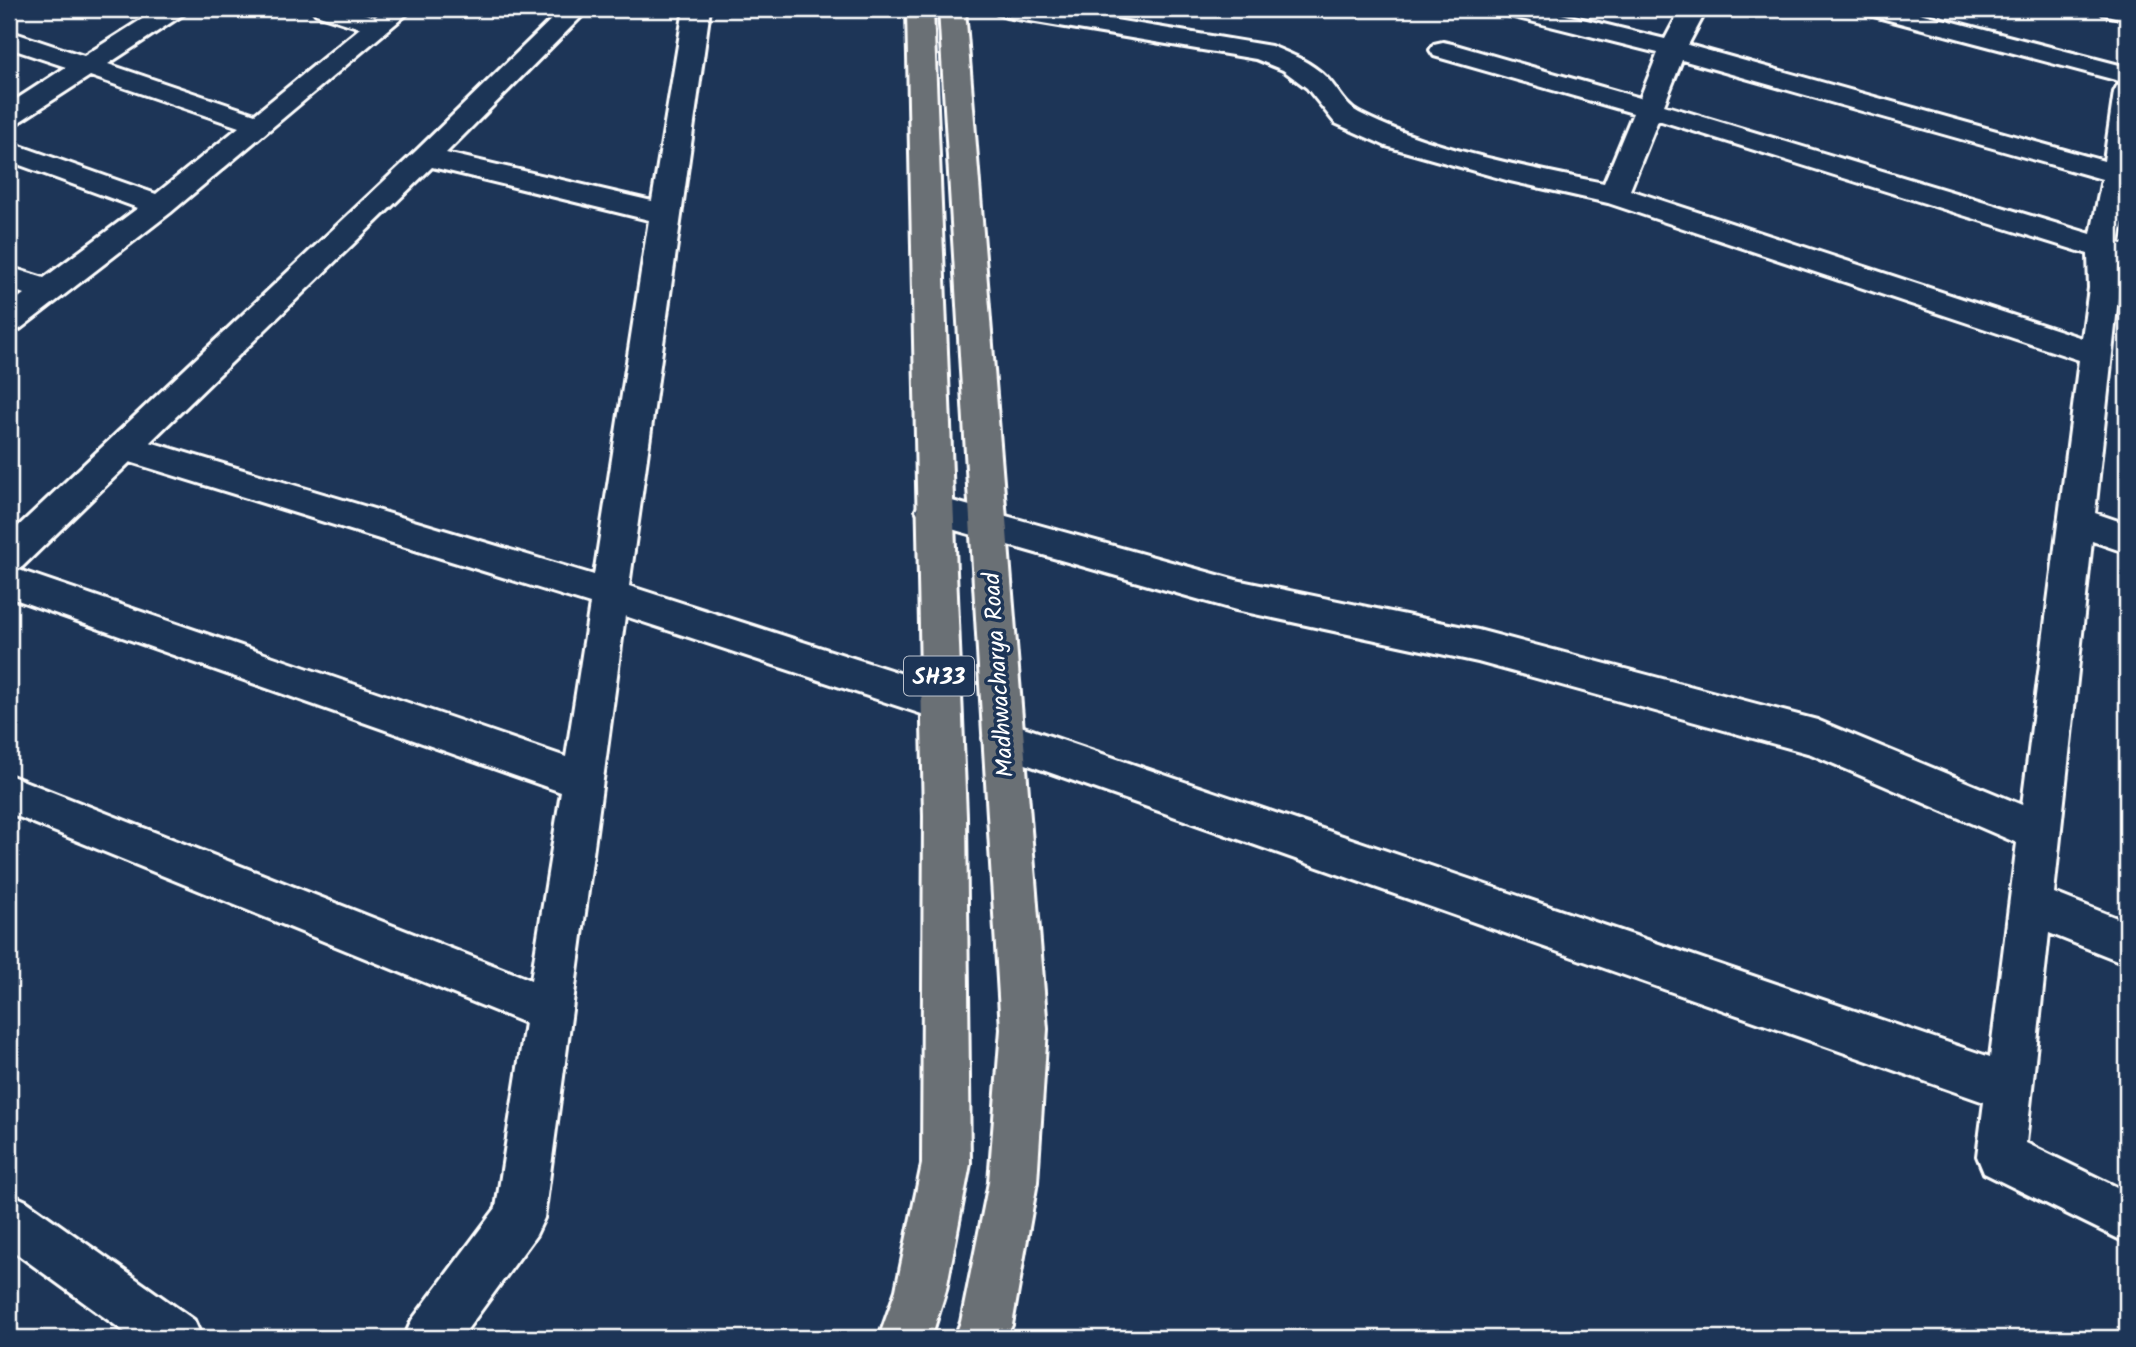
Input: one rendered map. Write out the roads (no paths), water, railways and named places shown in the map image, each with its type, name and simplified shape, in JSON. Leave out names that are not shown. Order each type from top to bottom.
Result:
[{"type":"main road","name":"SH33","points":[[905,1338],[920,1290],[946,1164],[945,816],[920,9]]},
{"type":"main road","name":"Madhwacharya Road","points":[[952,9],[1024,1030],[1013,1182],[986,1325],[981,1338]]},
{"type":"street","points":[[9,116],[175,9]]},
{"type":"street","points":[[326,9],[389,17]]},
{"type":"street","points":[[9,556],[426,157],[576,9]]},
{"type":"street","points":[[430,1338],[519,1218],[664,214],[697,9]]},
{"type":"street","points":[[1006,9],[1262,52],[1292,64],[1315,82],[1345,117],[1396,140],[1510,172],[1614,195],[2106,364]]},
{"type":"street","points":[[1511,9],[1673,49],[2121,169]]},
{"type":"street","points":[[1614,195],[1673,49],[1694,9]]},
{"type":"street","points":[[1875,9],[2127,75]]},
{"type":"street","points":[[2112,9],[2127,12]]},
{"type":"street","points":[[9,321],[160,205],[389,17]]},
{"type":"street","points":[[9,39],[258,124]]},
{"type":"street","points":[[1443,50],[1650,109],[2115,252]]},
{"type":"street","points":[[2127,92],[2115,252],[2104,288],[2106,364],[2077,521],[2029,904],[2001,1156],[2127,1218]]},
{"type":"street","points":[[9,151],[160,205]]},
{"type":"street","points":[[426,157],[664,214]]},
{"type":"street","points":[[9,277],[47,291]]},
{"type":"street","points":[[123,447],[609,595],[940,703]]},
{"type":"street","points":[[934,510],[1236,595],[1478,646],[1817,738],[2039,832]]},
{"type":"street","points":[[2077,521],[2127,540]]},
{"type":"street","points":[[9,582],[582,781]]},
{"type":"street","points":[[1003,738],[2009,1087]]},
{"type":"street","points":[[9,794],[549,1010]]},
{"type":"street","points":[[2029,904],[2127,943]]},
{"type":"street","points":[[9,1218],[176,1338]]}]
